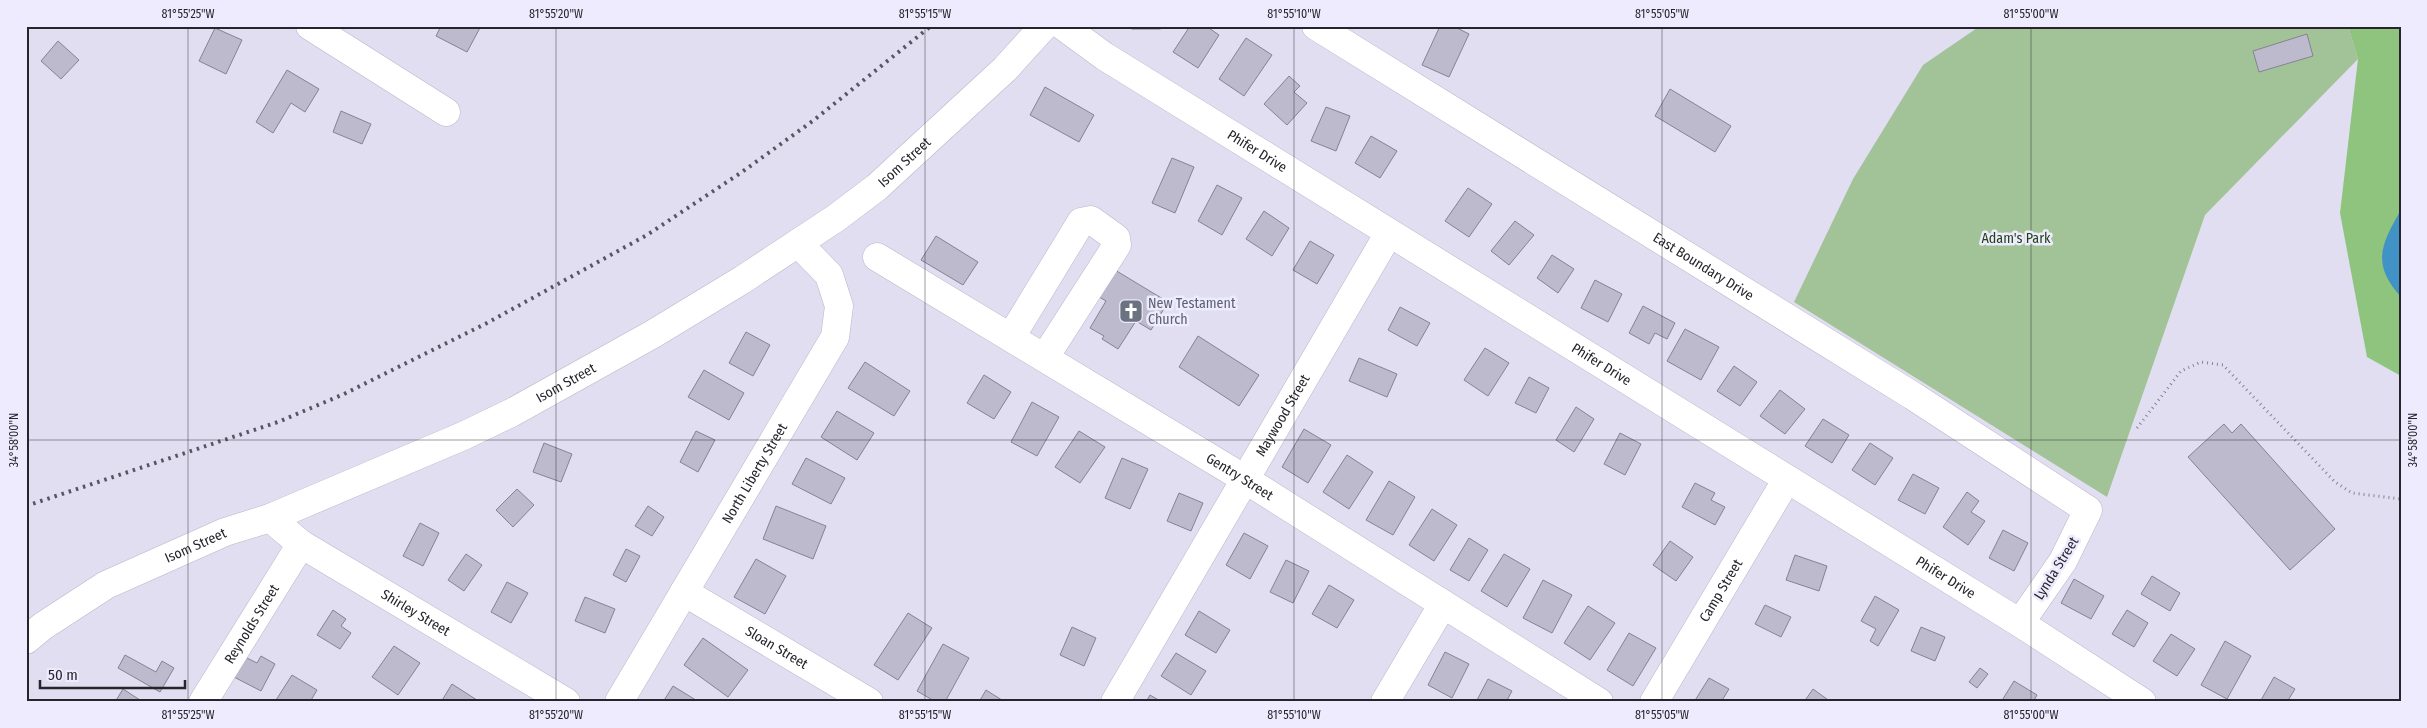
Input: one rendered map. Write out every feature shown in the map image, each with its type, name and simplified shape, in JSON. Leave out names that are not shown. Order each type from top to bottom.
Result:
[{"type":"street","points":[[310,26],[446,112]]},
{"type":"street","name":"Isom Street","points":[[26,640],[43,626],[106,585],[225,532],[270,518],[463,436],[511,413],[653,334],[742,280],[836,218],[877,187],[1005,69],[1044,26]]},
{"type":"street","name":"Phifer Drive","points":[[1063,26],[1104,56],[2020,623],[2142,702]]},
{"type":"street","name":"East Boundary Drive","points":[[1316,26],[1905,391],[2088,510]]},
{"type":"street","points":[[1011,337],[1081,222],[1091,220],[1116,238],[1117,244],[1045,357]]},
{"type":"street","name":"Maywood Street","points":[[1115,702],[1389,233]]},
{"type":"street","name":"North Liberty Street","points":[[619,702],[836,337],[839,306],[829,275],[798,243]]},
{"type":"street","name":"Gentry Street","points":[[877,257],[1246,480],[1599,702]]},
{"type":"street","name":"Camp Street","points":[[1654,702],[1787,479]]},
{"type":"street","name":"Lynda Street","points":[[2020,623],[2063,562],[2088,510]]},
{"type":"street","name":"Shirley Street","points":[[270,518],[301,544],[566,702]]},
{"type":"street","name":"Reynolds Street","points":[[212,699],[301,544]]},
{"type":"street","name":"Sloan Street","points":[[684,592],[869,702]]},
{"type":"street","points":[[1385,702],[1442,604]]},
{"type":"path","points":[[2137,428],[2181,371],[2201,362],[2223,365],[2335,482],[2352,493],[2401,499]]},
{"type":"green space","name":"Adam's Park","points":[[1980,26],[2348,26],[2358,59],[2205,215],[2107,497],[1794,302],[1853,179],[1923,65]]},
{"type":"green space","points":[[2348,26],[2401,26],[2401,376],[2367,357],[2340,213],[2358,59]]},
{"type":"water","points":[[2401,210],[2401,297],[2386,274],[2382,254],[2388,233]]},
{"type":"building","points":[[441,26],[481,26],[467,52],[436,36]]},
{"type":"building","points":[[1132,26],[1160,26],[1160,29],[1132,29]]},
{"type":"building","points":[[1190,26],[1206,26],[1219,35],[1198,68],[1173,52]]},
{"type":"building","points":[[1440,26],[1453,26],[1469,34],[1449,77],[1422,65]]},
{"type":"building","points":[[215,28],[242,40],[226,74],[199,61]]},
{"type":"building","points":[[2307,34],[2313,56],[2259,72],[2253,51]]},
{"type":"building","points":[[1246,38],[1272,55],[1244,96],[1219,79]]},
{"type":"building","points":[[58,41],[79,60],[61,79],[41,61]]},
{"type":"building","points":[[287,70],[319,89],[305,112],[291,103],[273,133],[256,122]]},
{"type":"building","points":[[1289,76],[1300,86],[1294,92],[1307,103],[1287,125],[1264,104]]},
{"type":"building","points":[[1045,87],[1094,115],[1079,142],[1030,115]]},
{"type":"building","points":[[1670,89],[1731,126],[1715,152],[1655,116]]},
{"type":"building","points":[[1326,107],[1350,116],[1336,151],[1311,141]]},
{"type":"building","points":[[341,111],[371,124],[362,144],[333,132]]},
{"type":"building","points":[[1371,136],[1397,151],[1380,178],[1355,163]]},
{"type":"building","points":[[1172,158],[1194,167],[1175,213],[1152,203]]},
{"type":"building","points":[[1217,185],[1242,198],[1222,235],[1198,221]]},
{"type":"building","points":[[1468,188],[1492,204],[1469,237],[1445,221]]},
{"type":"building","points":[[1264,211],[1289,228],[1272,256],[1246,239]]},
{"type":"building","points":[[1515,221],[1534,235],[1509,265],[1491,251]]},
{"type":"building","points":[[936,236],[978,262],[963,285],[921,260]]},
{"type":"building","points":[[1310,241],[1334,255],[1317,284],[1293,270]]},
{"type":"building","points":[[1552,255],[1574,269],[1558,293],[1537,278]]},
{"type":"building","name":"New Testament Church","points":[[1110,267],[1168,302],[1151,330],[1136,321],[1118,349],[1102,339],[1104,336],[1090,328],[1106,301],[1094,294]]},
{"type":"building","points":[[1595,280],[1622,294],[1608,322],[1581,308]]},
{"type":"building","points":[[1643,306],[1675,323],[1667,339],[1655,333],[1649,344],[1629,333]]},
{"type":"building","points":[[1400,307],[1430,323],[1417,346],[1388,330]]},
{"type":"building","points":[[1685,329],[1719,347],[1701,380],[1667,361]]},
{"type":"building","points":[[746,332],[770,345],[753,376],[729,363]]},
{"type":"building","points":[[1198,336],[1259,375],[1239,406],[1179,367]]},
{"type":"building","points":[[1485,348],[1509,363],[1488,396],[1464,380]]},
{"type":"building","points":[[1359,358],[1397,374],[1387,397],[1349,381]]},
{"type":"building","points":[[865,362],[910,391],[894,416],[848,388]]},
{"type":"building","points":[[1734,366],[1757,382],[1740,406],[1717,391]]},
{"type":"building","points":[[704,370],[744,393],[729,420],[688,397]]},
{"type":"building","points":[[984,375],[1011,392],[994,419],[967,403]]},
{"type":"building","points":[[1529,377],[1549,388],[1536,413],[1515,403]]},
{"type":"building","points":[[1780,390],[1805,409],[1785,434],[1760,416]]},
{"type":"building","points":[[1032,402],[1059,417],[1037,456],[1011,442]]},
{"type":"building","points":[[1576,407],[1594,419],[1574,452],[1556,440]]},
{"type":"building","points":[[837,411],[874,433],[857,460],[821,437]]},
{"type":"building","points":[[1823,419],[1849,435],[1832,463],[1805,446]]},
{"type":"building","points":[[2224,424],[2232,433],[2241,424],[2335,529],[2290,570],[2188,457]]},
{"type":"building","points":[[1304,429],[1331,445],[1308,483],[1282,467]]},
{"type":"building","points":[[696,431],[715,440],[698,472],[680,462]]},
{"type":"building","points":[[1079,431],[1105,447],[1080,483],[1055,467]]},
{"type":"building","points":[[1620,433],[1641,444],[1625,475],[1604,464]]},
{"type":"building","points":[[544,443],[572,454],[561,482],[533,472]]},
{"type":"building","points":[[1870,443],[1893,458],[1875,485],[1852,470]]},
{"type":"building","points":[[1347,455],[1373,472],[1349,509],[1323,492]]},
{"type":"building","points":[[806,458],[845,478],[831,504],[792,484]]},
{"type":"building","points":[[1122,458],[1148,469],[1130,509],[1105,498]]},
{"type":"building","points":[[1913,474],[1939,488],[1925,514],[1898,500]]},
{"type":"building","points":[[1389,481],[1415,497],[1393,535],[1366,520]]},
{"type":"building","points":[[1695,483],[1715,493],[1711,500],[1725,507],[1715,525],[1682,507]]},
{"type":"building","points":[[517,489],[534,505],[513,527],[496,510]]},
{"type":"building","points":[[1967,492],[1979,501],[1971,512],[1985,521],[1968,545],[1943,527]]},
{"type":"building","points":[[1179,493],[1203,503],[1191,531],[1167,521]]},
{"type":"building","points":[[648,506],[664,517],[652,536],[635,526]]},
{"type":"building","points":[[776,506],[826,526],[813,559],[763,539]]},
{"type":"building","points":[[1432,509],[1457,525],[1434,561],[1409,545]]},
{"type":"building","points":[[420,523],[439,533],[423,566],[403,556]]},
{"type":"building","points":[[2003,530],[2028,543],[2014,571],[1989,558]]},
{"type":"building","points":[[1244,533],[1268,546],[1250,579],[1226,565]]},
{"type":"building","points":[[1469,538],[1488,550],[1469,581],[1450,570]]},
{"type":"building","points":[[1670,541],[1693,557],[1676,581],[1653,565]]},
{"type":"building","points":[[626,549],[640,556],[626,582],[613,575]]},
{"type":"building","points":[[466,554],[482,565],[464,591],[448,580]]},
{"type":"building","points":[[1504,554],[1530,569],[1507,607],[1481,591]]},
{"type":"building","points":[[1795,555],[1827,566],[1819,591],[1786,580]]},
{"type":"building","points":[[756,559],[786,576],[765,614],[734,597]]},
{"type":"building","points":[[1286,560],[1309,571],[1293,603],[1270,592]]},
{"type":"building","points":[[2152,576],[2180,593],[2170,611],[2141,594]]},
{"type":"building","points":[[2074,579],[2104,596],[2091,619],[2061,603]]},
{"type":"building","points":[[1543,580],[1572,595],[1552,633],[1523,618]]},
{"type":"building","points":[[507,582],[528,593],[511,623],[491,612]]},
{"type":"building","points":[[1329,585],[1354,600],[1337,628],[1312,614]]},
{"type":"building","points":[[1875,596],[1899,610],[1878,646],[1870,641],[1876,629],[1861,621]]},
{"type":"building","points":[[585,597],[615,609],[605,633],[575,621]]},
{"type":"building","points":[[1765,605],[1791,617],[1781,637],[1755,624]]},
{"type":"building","points":[[1588,606],[1615,623],[1590,660],[1564,643]]},
{"type":"building","points":[[333,610],[346,619],[341,626],[351,633],[340,649],[317,635]]},
{"type":"building","points":[[2127,610],[2148,623],[2134,647],[2112,634]]},
{"type":"building","points":[[1199,611],[1230,630],[1216,653],[1185,635]]},
{"type":"building","points":[[908,613],[932,628],[898,680],[874,665]]},
{"type":"building","points":[[1072,627],[1096,638],[1084,666],[1060,655]]},
{"type":"building","points":[[1921,627],[1945,637],[1935,661],[1911,651]]},
{"type":"building","points":[[1629,633],[1656,648],[1633,686],[1607,670]]},
{"type":"building","points":[[2171,634],[2195,649],[2177,676],[2153,661]]},
{"type":"building","points":[[703,638],[748,670],[728,697],[684,665]]},
{"type":"building","points":[[2225,641],[2251,656],[2227,699],[2201,685]]},
{"type":"building","points":[[943,644],[969,658],[945,702],[936,702],[917,691]]},
{"type":"building","points":[[394,646],[420,663],[398,695],[372,677]]},
{"type":"building","points":[[1445,652],[1469,664],[1452,698],[1428,685]]},
{"type":"building","points":[[1176,653],[1206,671],[1191,695],[1161,676]]},
{"type":"building","points":[[125,655],[156,672],[162,661],[174,668],[160,692],[118,668]]},
{"type":"building","points":[[243,656],[257,663],[261,656],[275,664],[261,691],[232,676]]},
{"type":"building","points":[[1980,668],[1988,674],[1977,688],[1969,682]]},
{"type":"building","points":[[292,675],[317,690],[310,702],[276,700]]},
{"type":"building","points":[[2274,677],[2295,689],[2287,702],[2260,702]]},
{"type":"building","points":[[1709,678],[1729,689],[1721,702],[1694,702]]},
{"type":"building","points":[[1488,679],[1512,691],[1506,702],[1476,702]]},
{"type":"building","points":[[2014,681],[2037,695],[2033,702],[2001,702]]},
{"type":"building","points":[[452,684],[480,702],[441,702]]},
{"type":"building","points":[[673,686],[699,702],[663,702]]},
{"type":"building","points":[[123,689],[143,702],[115,702]]},
{"type":"building","points":[[1813,689],[1831,702],[1811,702],[1806,699]]},
{"type":"building","points":[[986,690],[1005,702],[979,702]]},
{"type":"building","points":[[1150,695],[1162,702],[1146,702]]},
{"type":"railway","points":[[26,506],[278,422],[344,394],[487,323],[647,235],[742,172],[814,120],[931,26]]},
{"type":"place","name":"New Testament Church","points":[[1131,311]]}]
